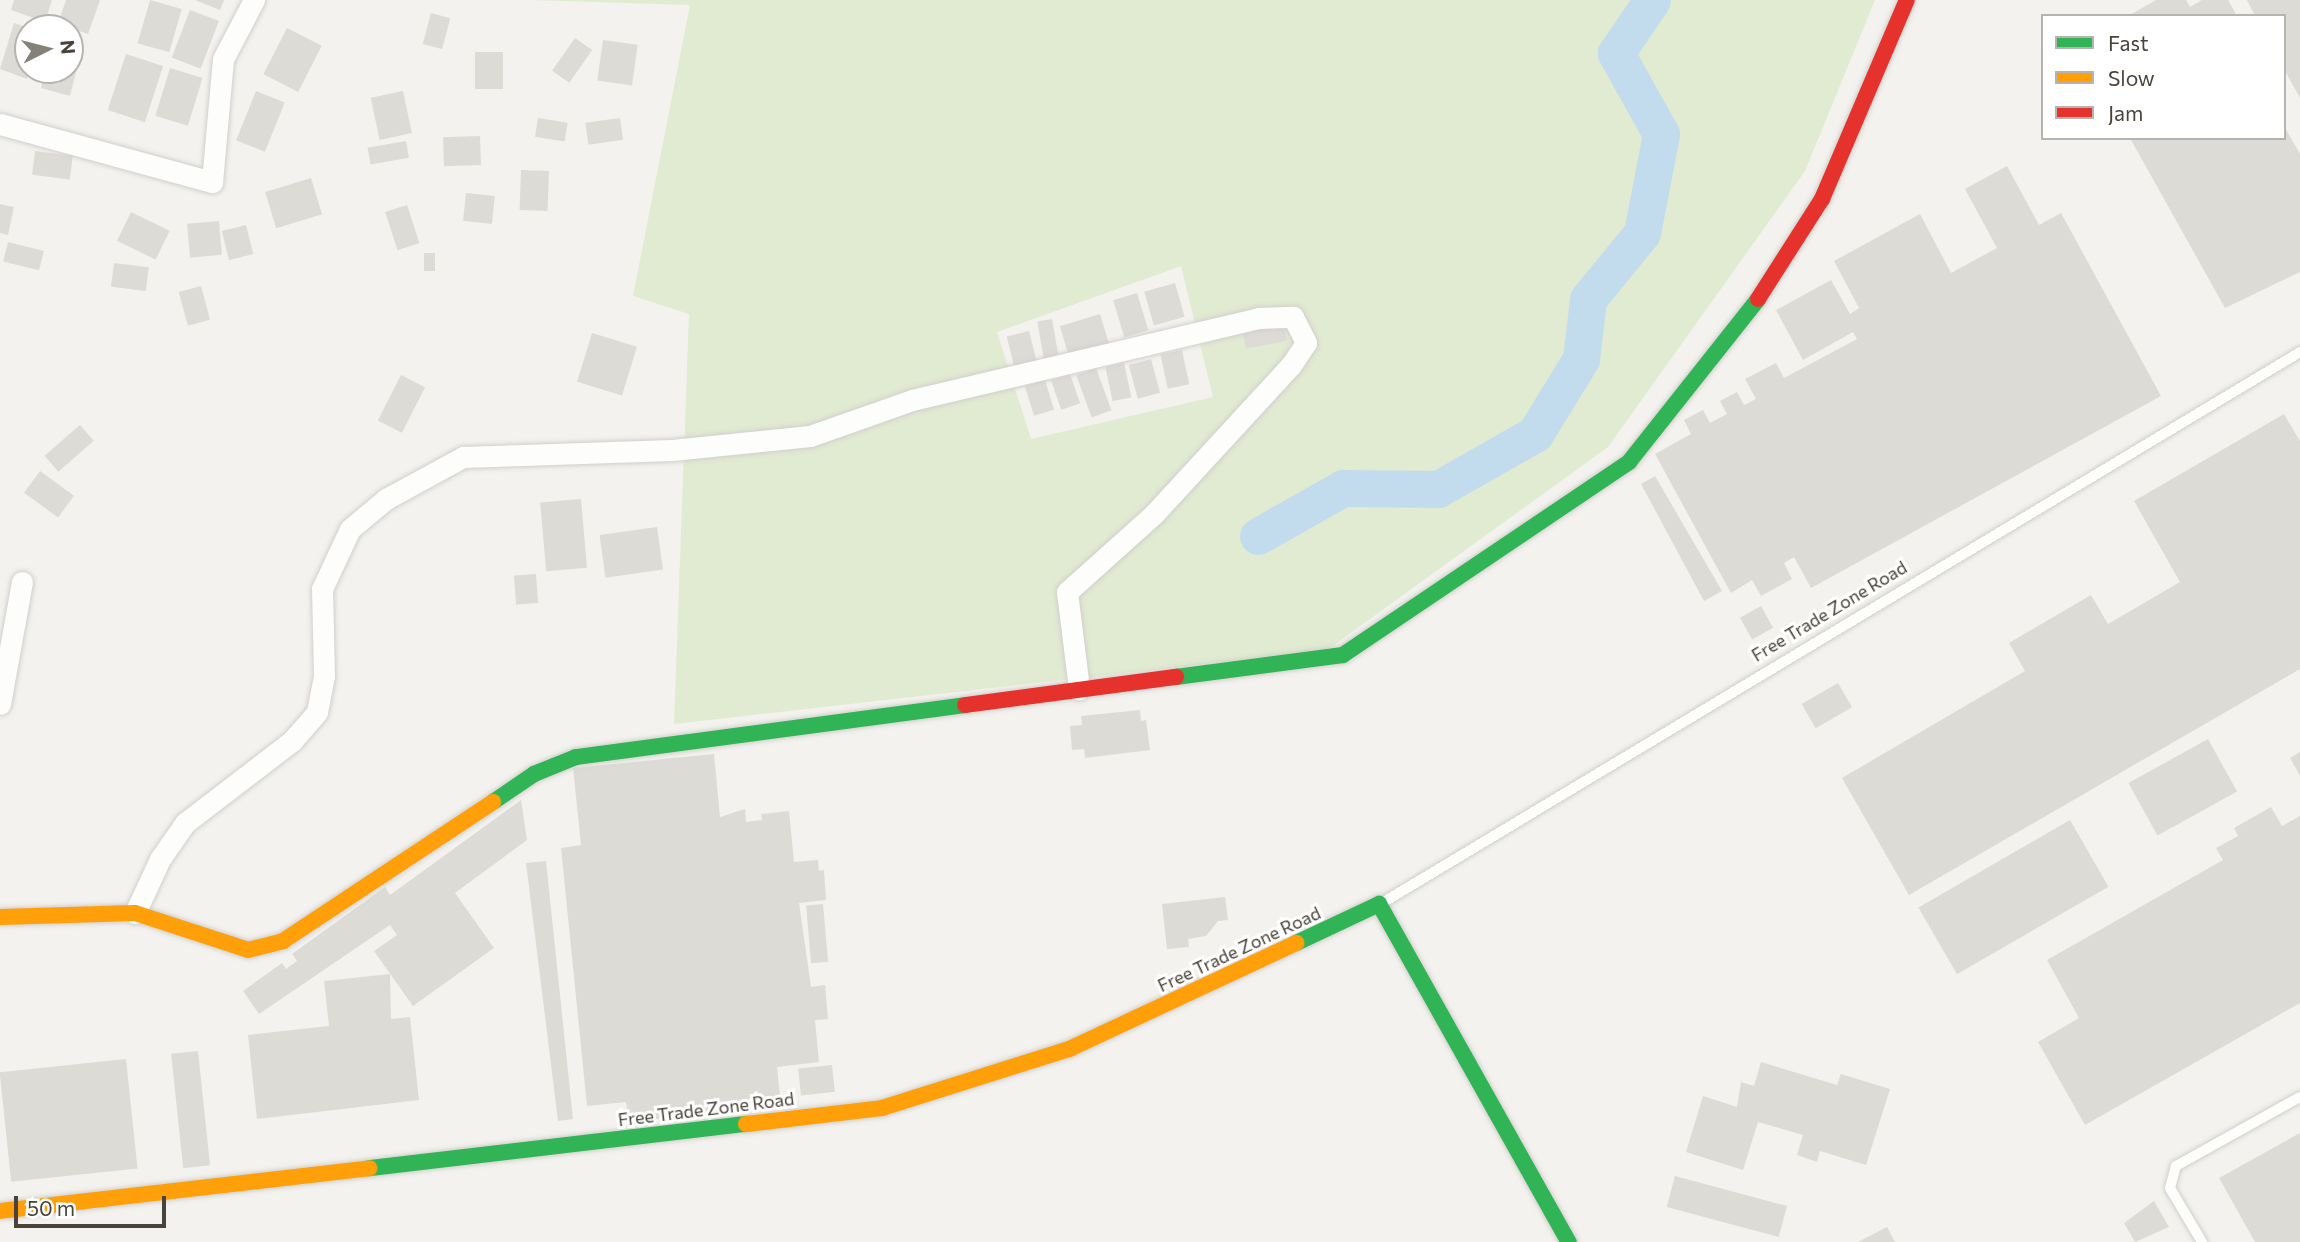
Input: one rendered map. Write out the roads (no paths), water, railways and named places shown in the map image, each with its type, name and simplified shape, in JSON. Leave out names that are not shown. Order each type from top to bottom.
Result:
[{"type":"street","points":[[0,124],[212,182],[223,59],[254,0]]},
{"type":"street","points":[[0,918],[135,913],[248,950],[283,942],[534,774],[576,757],[1343,655],[1629,462],[1761,295],[1822,200],[1907,0]]},
{"type":"street","points":[[135,913],[160,859],[185,823],[292,741],[317,712],[324,676],[322,589],[350,529],[386,499],[463,457],[673,450],[810,436],[912,400],[1258,318],[1293,317],[1306,343],[1291,365],[1154,514],[1067,592],[1079,689]]},
{"type":"street","points":[[0,704],[22,582]]},
{"type":"street","points":[[1379,904],[1569,1242]]},
{"type":"street","name":"Free Trade Zone Road","points":[[0,1211],[882,1108],[1069,1049],[1379,904]]},
{"type":"lane","name":"Free Trade Zone Road","points":[[1379,904],[2300,352]]},
{"type":"lane","points":[[2202,1242],[2170,1188],[2176,1166],[2300,1097]]},
{"type":"waterway","points":[[1258,536],[1343,488],[1438,489],[1535,434],[1581,359],[1588,299],[1642,233],[1661,134],[1616,53],[1652,0]]}]
